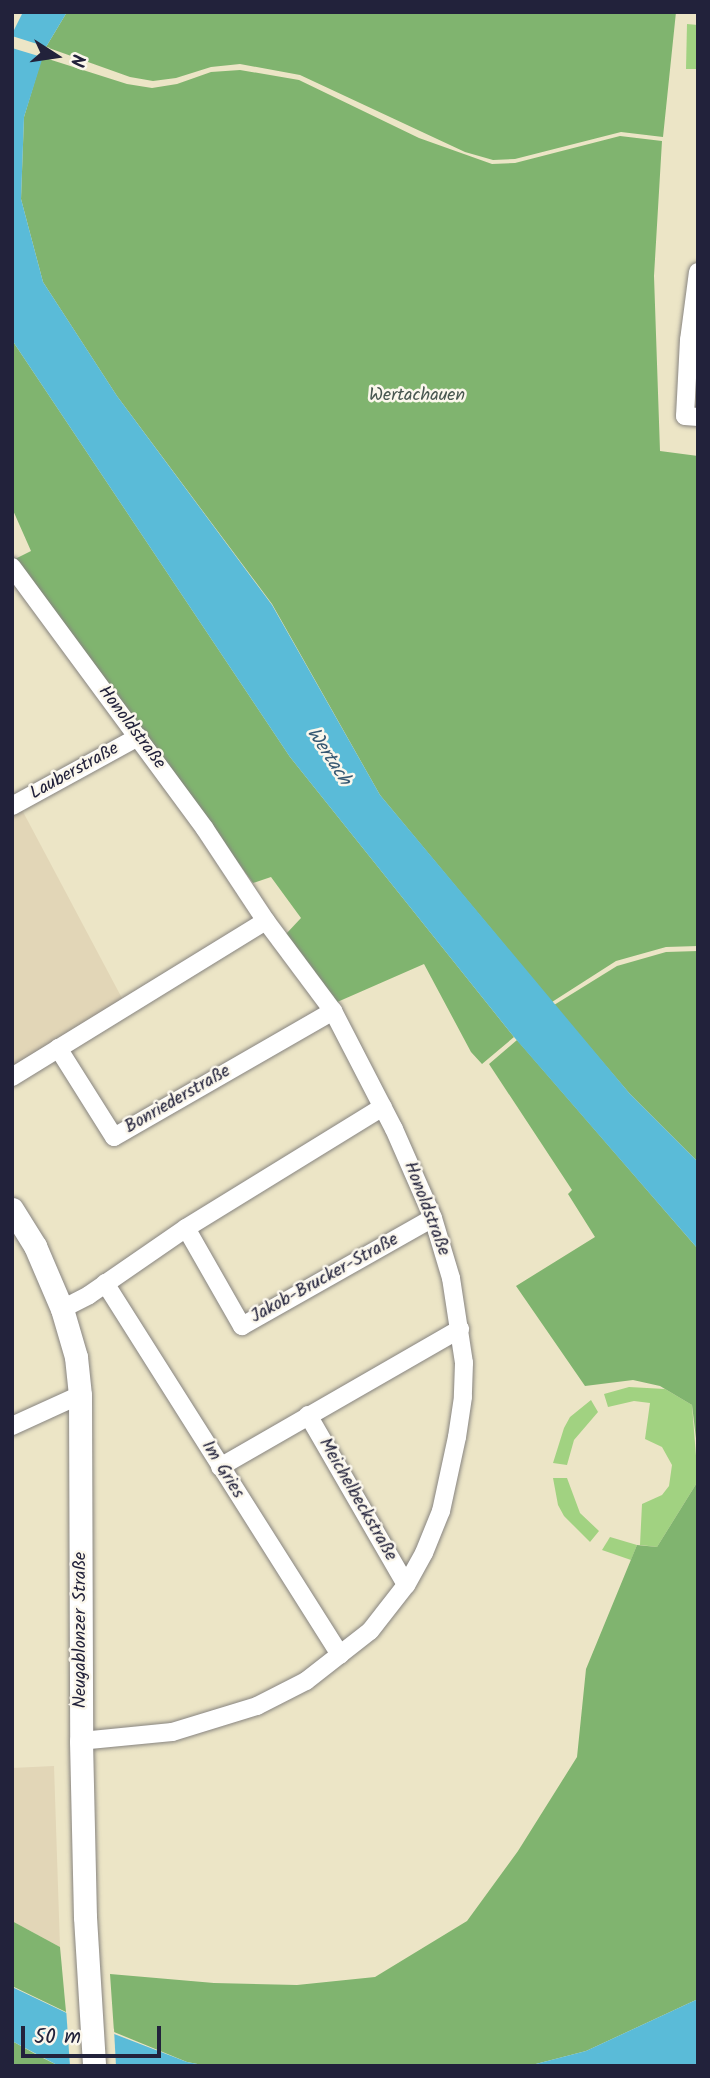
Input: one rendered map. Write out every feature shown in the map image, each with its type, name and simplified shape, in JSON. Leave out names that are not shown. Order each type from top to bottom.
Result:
[{"type":"street","points":[[698,272],[685,416],[698,417]]},
{"type":"street","name":"Honoldstraße","points":[[12,567],[205,829],[266,920],[333,1011],[383,1107],[433,1218],[451,1278],[460,1329],[463,1397],[440,1511],[424,1553],[406,1585],[370,1631],[306,1681],[257,1706],[172,1731],[81,1741]]},
{"type":"street","name":"Lauberstraße","points":[[12,806],[138,737]]},
{"type":"street","points":[[12,1077],[266,920]]},
{"type":"street","name":"Bonriederstraße","points":[[58,1048],[114,1137],[333,1011]]},
{"type":"street","points":[[62,1309],[186,1228],[383,1107]]},
{"type":"street","name":"Neugablonzer Straße","points":[[12,1209],[35,1246],[62,1309],[76,1357],[80,1395],[81,1741],[88,1975],[94,2066]]},
{"type":"street","name":"Jakob-Brucker-Straße","points":[[186,1228],[242,1326],[433,1218]]},
{"type":"street","name":"Im Gries","points":[[105,1283],[340,1655]]},
{"type":"street","points":[[220,1467],[460,1329]]},
{"type":"street","points":[[12,1426],[80,1395]]},
{"type":"street","name":"Meichelbeckstraße","points":[[307,1415],[406,1585]]},
{"type":"shaded area","points":[[21,808],[124,1002],[12,1073],[12,813]]},
{"type":"shaded area","points":[[54,1766],[60,1947],[12,1921],[12,1768]]},
{"type":"green space","points":[[67,12],[676,12],[663,137],[621,132],[515,159],[493,160],[465,152],[300,75],[240,64],[211,67],[176,78],[153,81],[130,77],[46,47]]},
{"type":"green space","points":[[687,24],[698,25],[698,69],[686,69]]},
{"type":"green space","name":"Wertachauen","points":[[42,57],[127,84],[152,88],[177,84],[211,72],[240,70],[299,80],[419,138],[492,164],[515,163],[620,136],[662,141],[654,276],[660,451],[698,456],[698,946],[666,947],[616,961],[552,1002],[380,795],[272,604],[117,396],[43,282],[21,199],[24,117]]},
{"type":"green space","points":[[12,340],[290,757],[514,1037],[482,1064],[471,1052],[424,964],[335,1003],[286,934],[301,918],[271,877],[253,883],[15,559],[31,551],[12,508]]},
{"type":"green space","points":[[698,951],[698,1162],[630,1094],[554,1005],[617,966],[666,952]]},
{"type":"green space","points":[[517,1040],[698,1249],[698,1455],[692,1405],[660,1386],[633,1380],[585,1386],[516,1286],[595,1237],[568,1194],[572,1190],[489,1064]]},
{"type":"green space","points":[[629,1387],[665,1389],[692,1405],[698,1481],[657,1547],[640,1545],[642,1504],[662,1495],[669,1486],[672,1465],[662,1447],[645,1439],[650,1403],[634,1401],[608,1407],[604,1394]]},
{"type":"green space","points":[[591,1400],[598,1412],[574,1440],[567,1465],[553,1463],[570,1417]]},
{"type":"green space","points":[[553,1478],[567,1478],[580,1513],[599,1531],[590,1542],[564,1516],[558,1505]]},
{"type":"green space","points":[[698,1481],[698,1999],[586,2051],[528,2066],[208,2066],[187,2062],[114,2032],[110,1974],[214,1983],[297,1985],[375,1977],[467,1921],[518,1851],[577,1757],[586,1669],[637,1545],[657,1547]]},
{"type":"green space","points":[[610,1537],[637,1545],[631,1560],[602,1550]]},
{"type":"green space","points":[[12,1921],[60,1947],[66,2012],[12,1986]]},
{"type":"green space","points":[[12,2041],[39,2056],[59,2066],[12,2066]]},
{"type":"water","name":"Wertach","points":[[23,12],[67,12],[46,47],[24,117],[21,199],[43,282],[117,396],[272,605],[380,795],[630,1094],[698,1162],[698,1249],[514,1037],[290,757],[12,340],[12,34]]},
{"type":"water","points":[[12,1987],[96,2027],[187,2062],[208,2066],[59,2066],[12,2041]]},
{"type":"water","points":[[698,1999],[698,2063],[693,2066],[528,2066],[586,2051]]},
{"type":"pier","points":[[12,36],[50,48],[45,58],[12,48]]},
{"type":"pier","points":[[66,2008],[114,2029],[116,2066],[70,2066]]}]
